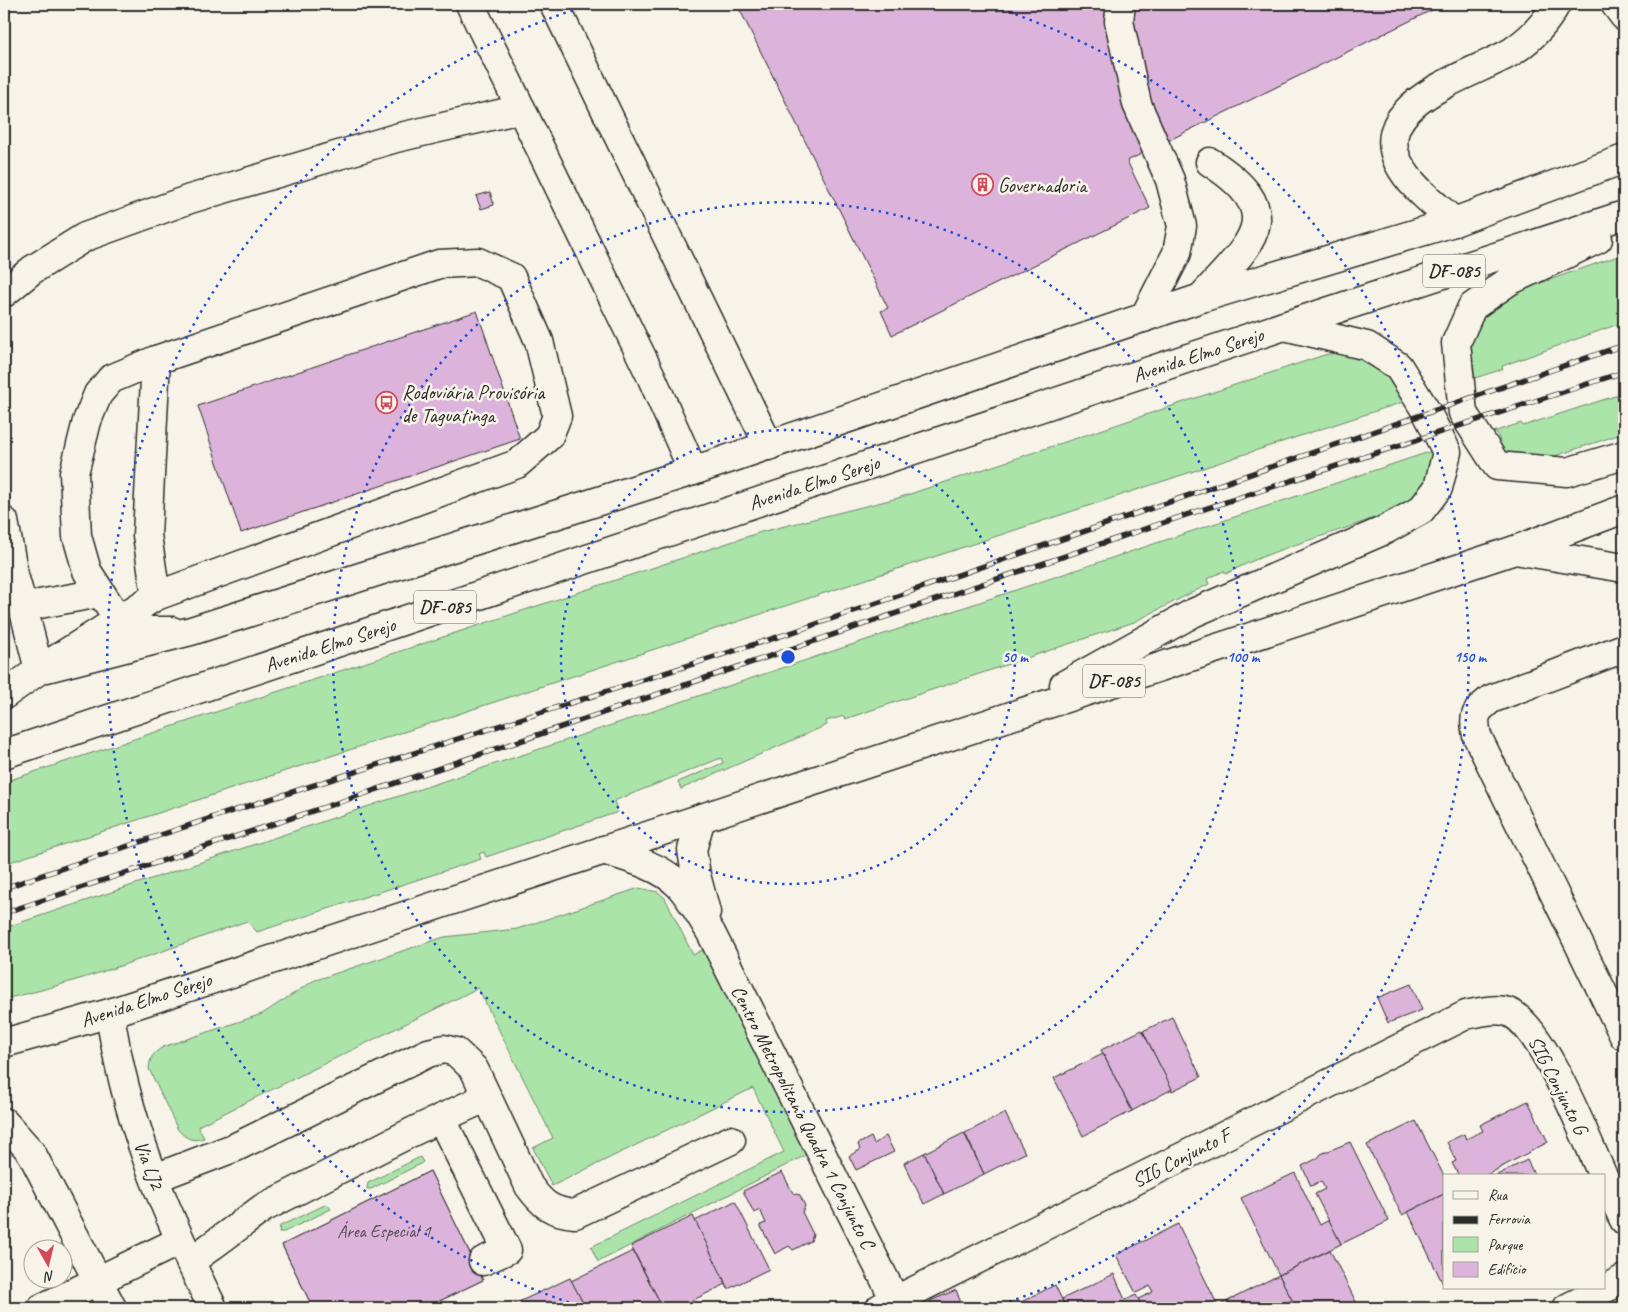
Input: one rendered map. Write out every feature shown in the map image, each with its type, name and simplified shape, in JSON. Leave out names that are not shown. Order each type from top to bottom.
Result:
[{"type":"main road","points":[[470,4],[651,376],[693,471]]},
{"type":"main road","points":[[554,4],[769,446]]},
{"type":"main road","points":[[1121,4],[1119,21],[1137,104],[1170,180],[1182,226],[1178,254],[1144,318]]},
{"type":"main road","points":[[1454,222],[1411,180],[1398,162],[1394,134],[1399,120],[1421,97],[1512,51],[1543,26],[1556,4]]},
{"type":"main road","points":[[1616,4],[1624,16]]},
{"type":"main road","points":[[4,293],[32,270],[85,237],[190,199],[396,138],[521,108]]},
{"type":"main road","points":[[40,670],[191,631],[693,471],[1201,298],[1454,222],[1624,159]]},
{"type":"main road","points":[[1201,298],[1244,250],[1256,230],[1257,213],[1247,193],[1230,175],[1210,162]]},
{"type":"main road","name":"Avenida Elmo Serejo","points":[[4,754],[1284,326],[1624,215]]},
{"type":"main road","points":[[1624,226],[1509,282],[1472,307],[1456,343],[1463,414],[1496,466],[1567,472],[1624,455]]},
{"type":"main road","points":[[4,695],[118,619],[156,596],[517,464],[549,436],[556,416],[539,341],[511,277],[478,262],[439,264],[156,360],[111,379],[98,394],[87,421],[74,472],[77,536],[87,571],[118,619],[150,630],[191,631]]},
{"type":"main road","points":[[1011,715],[1192,612],[1385,530],[1422,510],[1438,488],[1447,452],[1426,411],[1398,366],[1366,346],[1284,326]]},
{"type":"main road","points":[[156,360],[147,536],[156,596]]},
{"type":"main road","name":"Avenida Elmo Serejo","points":[[4,1043],[110,1013],[1515,550],[1624,509]]},
{"type":"main road","points":[[4,520],[9,571],[23,607],[40,670]]},
{"type":"main road","points":[[1515,550],[1624,568]]},
{"type":"main road","points":[[23,607],[100,593]]},
{"type":"main road","points":[[1624,648],[1491,699],[1477,711],[1474,721],[1477,736],[1624,1036]]},
{"type":"main road","points":[[700,818],[692,850],[696,875],[711,933]]},
{"type":"main road","points":[[603,850],[636,860],[678,884],[711,933]]},
{"type":"main road","name":"Centro Metropolitano Quadra 1 Conjunto C","points":[[711,933],[891,1306]]},
{"type":"main road","name":"SIG Conjunto G","points":[[1466,1014],[1490,1010],[1509,1012],[1528,1027],[1545,1051],[1603,1174]]},
{"type":"main road","name":"Via LJ2","points":[[110,1013],[127,1099],[134,1124],[184,1251],[213,1308]]},
{"type":"main road","name":"SIG Conjunto F","points":[[891,1306],[1466,1014]]},
{"type":"main road","points":[[155,1178],[236,1147],[428,1053],[444,1049],[456,1052],[474,1069],[528,1186],[541,1203],[562,1213],[575,1214],[731,1140]]},
{"type":"main road","points":[[42,1308],[99,1280],[184,1251],[263,1208],[441,1118],[487,1097]]},
{"type":"main road","points":[[441,1118],[506,1250],[483,1261]]},
{"type":"main road","points":[[4,1122],[30,1152],[99,1280],[112,1308]]},
{"type":"main road","name":"SIG Conjunto G","points":[[1606,1181],[1624,1220]]},
{"type":"main road","points":[[1606,1288],[1624,1279]]},
{"type":"main road","points":[[1567,1308],[1602,1290]]},
{"type":"green space","points":[[1624,254],[1624,322],[1502,366],[1503,369],[1475,378],[1470,357],[1472,339],[1481,316],[1506,295]]},
{"type":"green space","points":[[1353,350],[1369,354],[1415,398],[4,864],[4,782],[761,532],[898,498],[1324,355]]},
{"type":"green space","points":[[1624,393],[1624,433],[1546,459],[1508,454],[1497,443],[1500,441],[1497,433],[1493,432],[1521,423],[1523,426]]},
{"type":"green space","points":[[1432,451],[1434,459],[1423,494],[1400,507],[1376,517],[1275,552],[1226,574],[1224,571],[1207,579],[1209,584],[1134,622],[845,719],[844,716],[826,721],[827,725],[681,789],[678,782],[723,763],[721,758],[614,801],[618,812],[486,857],[484,852],[479,854],[481,859],[257,932],[247,921],[96,974],[4,999],[4,928]]},
{"type":"green space","points":[[639,888],[658,892],[665,898],[693,955],[706,948],[808,1154],[598,1262],[591,1247],[784,1152],[753,1088],[552,1186],[533,1148],[553,1138],[478,988],[198,1126],[204,1138],[196,1140],[184,1136],[178,1130],[149,1069],[153,1056],[163,1047],[262,1014],[313,981],[444,937],[517,929]]},
{"type":"green space","points":[[420,1157],[423,1162],[420,1164],[371,1189],[367,1189],[368,1183]]},
{"type":"green space","points":[[327,1204],[331,1209],[284,1232],[279,1232],[280,1226]]},
{"type":"building","name":"Governadoria","points":[[737,4],[1444,4],[1127,161],[1150,208],[892,335],[881,311],[888,308]]},
{"type":"building","points":[[490,192],[494,205],[481,209],[476,196]]},
{"type":"building","points":[[477,311],[520,439],[241,533],[198,406]]},
{"type":"building","points":[[1411,984],[1422,1010],[1388,1023],[1377,998]]},
{"type":"building","points":[[1172,1017],[1201,1077],[1172,1091],[1143,1031]]},
{"type":"building","points":[[1142,1030],[1172,1089],[1132,1111],[1101,1050]]},
{"type":"building","points":[[1103,1054],[1132,1111],[1083,1136],[1054,1078]]},
{"type":"building","points":[[1528,1101],[1548,1142],[1489,1174],[1458,1174],[1452,1163],[1456,1161],[1447,1142],[1464,1134],[1466,1139],[1483,1131],[1480,1125]]},
{"type":"building","points":[[1005,1113],[1025,1153],[984,1174],[965,1133]]},
{"type":"building","points":[[1416,1121],[1443,1174],[1443,1194],[1402,1215],[1367,1145]]},
{"type":"building","points":[[964,1133],[984,1174],[944,1194],[924,1153]]},
{"type":"building","points":[[886,1136],[894,1152],[856,1170],[849,1156],[860,1150],[858,1144],[871,1137],[874,1144]]},
{"type":"building","points":[[1350,1142],[1389,1221],[1341,1244],[1315,1194],[1325,1189],[1321,1181],[1311,1186],[1302,1166],[1318,1158],[1321,1154]]},
{"type":"building","points":[[924,1153],[944,1194],[924,1204],[904,1163]]},
{"type":"building","points":[[1527,1160],[1534,1174],[1499,1174]]},
{"type":"building","points":[[430,1171],[483,1280],[425,1308],[313,1308],[282,1245]],"holes":[[[398,1241],[413,1272],[404,1277],[388,1246]],[[365,1258],[381,1289],[373,1293],[357,1262]]]},
{"type":"building","points":[[430,1171],[483,1280],[425,1308],[313,1308],[282,1245]]},
{"type":"building","points":[[782,1172],[793,1193],[800,1195],[805,1206],[802,1212],[813,1234],[811,1241],[793,1250],[789,1246],[775,1254],[760,1225],[766,1223],[760,1210],[754,1213],[743,1191]]},
{"type":"building","points":[[1295,1173],[1320,1225],[1329,1220],[1341,1244],[1279,1275],[1241,1198]]},
{"type":"building","points":[[1443,1194],[1442,1282],[1408,1212]]},
{"type":"building","points":[[735,1201],[769,1269],[728,1289],[695,1221]]},
{"type":"building","points":[[693,1216],[726,1284],[677,1308],[663,1308],[631,1246]]},
{"type":"building","points":[[1178,1224],[1218,1306],[1212,1308],[1143,1308],[1138,1299],[1153,1292],[1150,1286],[1136,1293],[1116,1255]]},
{"type":"building","points":[[1330,1250],[1359,1308],[1296,1308],[1279,1275]]},
{"type":"building","points":[[633,1251],[663,1308],[585,1308],[571,1281]]},
{"type":"building","points":[[1114,1274],[1125,1300],[1136,1295],[1143,1308],[1066,1308],[1062,1299]]},
{"type":"building","points":[[1279,1275],[1292,1300],[1284,1304],[1286,1308],[1219,1308],[1218,1306]]},
{"type":"building","points":[[570,1278],[582,1301],[571,1308],[508,1307]]},
{"type":"building","points":[[1055,1285],[1066,1308],[1009,1308]]},
{"type":"building","points":[[956,1290],[963,1308],[932,1308],[930,1301]]},
{"type":"railway","points":[[4,888],[214,817],[796,631],[1624,345]]},
{"type":"railway","points":[[4,913],[331,805],[1183,516],[1624,372]]},
{"type":"place","name":"Governadoria","points":[[982,185]]},
{"type":"place","name":"Rodoviária Provisória de Taguatinga","points":[[386,403]]}]
